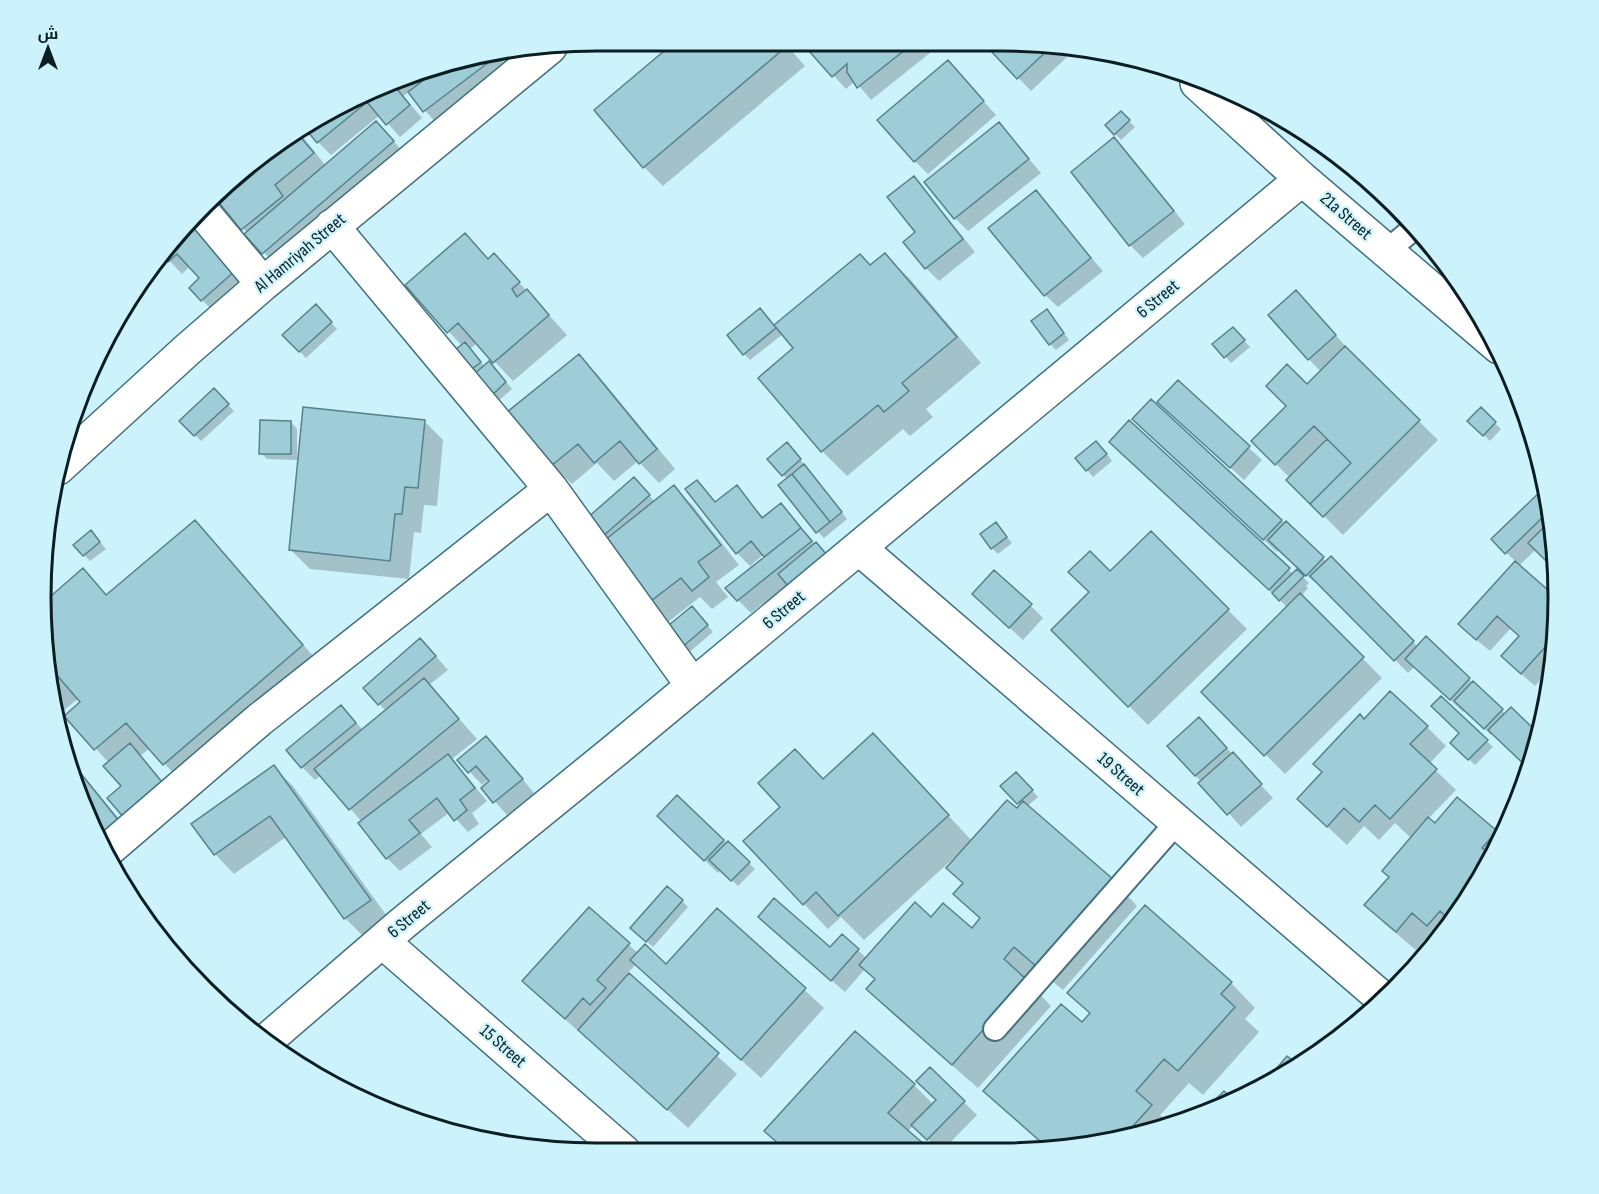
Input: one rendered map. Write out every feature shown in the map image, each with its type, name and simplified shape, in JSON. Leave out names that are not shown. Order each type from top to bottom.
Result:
[{"type":"street","name":"Al Hamriyah Street","points":[[70,457],[263,284],[541,54]]},
{"type":"street","name":"21a Street","points":[[1206,91],[1302,178],[1477,328]]},
{"type":"street","name":"6 Street","points":[[272,1035],[382,941],[693,686],[1302,178]]},
{"type":"street","points":[[206,216],[263,284]]},
{"type":"street","points":[[332,226],[551,489],[693,686]]},
{"type":"street","points":[[112,847],[259,720],[551,489]]},
{"type":"street","name":"19 Street","points":[[859,548],[1377,994]]},
{"type":"street","name":"15 Street","points":[[382,941],[614,1143]]},
{"type":"lane","points":[[1387,251],[1409,233]]},
{"type":"lane","points":[[995,1029],[1177,822]]},
{"type":"building","points":[[664,51],[781,51],[643,168],[594,110]]},
{"type":"building","points":[[809,51],[903,51],[857,88],[847,72],[847,64],[832,77]]},
{"type":"building","points":[[991,51],[1045,53],[1017,79]]},
{"type":"building","points":[[948,60],[984,101],[914,162],[877,120]]},
{"type":"building","points":[[490,61],[423,112],[408,92],[426,79]]},
{"type":"building","points":[[397,89],[410,105],[386,125],[367,102]]},
{"type":"building","points":[[367,102],[317,143],[309,133]]},
{"type":"building","points":[[1121,111],[1130,120],[1114,135],[1105,125]]},
{"type":"building","points":[[376,121],[394,141],[262,254],[244,234]]},
{"type":"building","points":[[999,122],[1029,159],[954,219],[924,182]]},
{"type":"building","points":[[1114,137],[1174,211],[1129,246],[1071,172]]},
{"type":"building","points":[[301,138],[314,153],[275,185],[283,196],[241,230],[219,203],[237,186]]},
{"type":"building","points":[[914,176],[963,239],[925,269],[903,242],[915,232],[887,197]]},
{"type":"building","points":[[1036,190],[1091,258],[1044,296],[988,228]]},
{"type":"building","points":[[196,226],[236,270],[201,301],[189,288],[199,278],[177,254],[168,262]]},
{"type":"building","points":[[465,233],[488,259],[494,253],[520,282],[512,289],[517,297],[527,289],[549,315],[493,363],[458,323],[447,333],[405,285]]},
{"type":"building","points":[[885,253],[957,337],[902,383],[909,391],[884,412],[878,405],[821,452],[758,378],[793,348],[774,325],[860,254],[870,265]]},
{"type":"building","points":[[1296,290],[1336,335],[1308,360],[1268,315]]},
{"type":"building","points":[[316,304],[332,322],[299,352],[282,335]]},
{"type":"building","points":[[760,308],[776,328],[743,355],[727,335]]},
{"type":"building","points":[[1047,309],[1064,333],[1049,345],[1031,321]]},
{"type":"building","points":[[1233,327],[1245,340],[1224,358],[1212,344]]},
{"type":"building","points":[[465,342],[481,362],[467,373],[451,353]]},
{"type":"building","points":[[1345,346],[1420,420],[1323,517],[1310,504],[1351,463],[1314,426],[1275,465],[1251,441],[1286,406],[1266,386],[1287,364],[1307,384]]},
{"type":"building","points":[[579,354],[657,449],[639,464],[620,441],[594,463],[578,444],[551,466],[507,412]]},
{"type":"building","points":[[489,361],[506,382],[490,397],[472,376]]},
{"type":"building","points":[[1178,380],[1250,446],[1230,468],[1157,402]]},
{"type":"building","points":[[214,388],[229,404],[194,436],[179,421]]},
{"type":"building","points":[[1151,399],[1282,520],[1263,540],[1132,419]]},
{"type":"building","points":[[303,407],[425,420],[418,488],[405,487],[402,514],[395,514],[390,561],[289,550]]},
{"type":"building","points":[[1481,407],[1496,422],[1483,436],[1467,421]]},
{"type":"building","points":[[260,420],[291,421],[291,454],[259,454]]},
{"type":"building","points":[[1129,420],[1290,568],[1269,590],[1109,442]]},
{"type":"building","points":[[1327,439],[1351,463],[1310,504],[1286,480]]},
{"type":"building","points":[[1096,441],[1107,454],[1086,471],[1075,458]]},
{"type":"building","points":[[787,442],[801,459],[782,476],[767,459]]},
{"type":"building","points":[[804,464],[842,512],[830,522],[792,474]]},
{"type":"building","points":[[792,474],[830,522],[816,533],[778,485]]},
{"type":"building","points":[[634,477],[650,495],[602,537],[586,519]]},
{"type":"building","points":[[697,480],[715,502],[737,485],[762,518],[781,503],[801,528],[764,557],[751,541],[736,554],[685,489]]},
{"type":"building","points":[[674,485],[721,545],[698,562],[709,577],[692,591],[681,578],[647,604],[600,544]]},
{"type":"building","points":[[1538,493],[1542,518],[1505,554],[1491,539]]},
{"type":"building","points":[[195,520],[303,645],[163,765],[126,723],[94,750],[64,716],[80,702],[57,675],[52,633],[51,596],[83,568],[106,595]]},
{"type":"building","points":[[1286,521],[1324,557],[1306,576],[1268,540]]},
{"type":"building","points":[[996,522],[1007,537],[991,549],[980,534]]},
{"type":"building","points":[[801,528],[812,541],[737,601],[725,588]]},
{"type":"building","points":[[1543,528],[1547,562],[1528,543]]},
{"type":"building","points":[[91,530],[100,542],[83,556],[73,545]]},
{"type":"building","points":[[1151,531],[1229,609],[1128,707],[1051,630],[1089,592],[1068,572],[1090,551],[1110,571]]},
{"type":"building","points":[[816,542],[832,561],[794,593],[778,574]]},
{"type":"building","points":[[1331,556],[1414,641],[1394,661],[1310,576]]},
{"type":"building","points":[[1515,561],[1548,590],[1545,647],[1521,674],[1501,656],[1519,636],[1497,616],[1476,640],[1458,624]]},
{"type":"building","points":[[1297,569],[1304,576],[1279,601],[1272,593]]},
{"type":"building","points":[[994,570],[1032,604],[1009,628],[972,594]]},
{"type":"building","points":[[1300,593],[1364,657],[1264,756],[1201,692]]},
{"type":"building","points":[[692,606],[708,625],[680,649],[663,630]]},
{"type":"building","points":[[1426,636],[1470,678],[1450,700],[1405,659]]},
{"type":"building","points":[[420,638],[436,656],[378,705],[363,688]]},
{"type":"building","points":[[424,678],[459,719],[349,810],[314,769]]},
{"type":"building","points":[[1473,681],[1503,709],[1484,729],[1454,701]]},
{"type":"building","points":[[1390,691],[1428,726],[1410,744],[1437,769],[1390,819],[1375,805],[1359,822],[1344,808],[1327,827],[1297,799],[1322,772],[1313,764],[1360,714],[1364,719]]},
{"type":"building","points":[[1441,696],[1488,740],[1468,760],[1450,743],[1459,733],[1431,706]]},
{"type":"building","points":[[341,705],[356,723],[301,768],[286,750]]},
{"type":"building","points":[[1511,707],[1532,727],[1522,762],[1488,730]]},
{"type":"building","points":[[1199,717],[1227,748],[1195,776],[1167,746]]},
{"type":"building","points":[[873,733],[949,815],[838,916],[816,892],[803,905],[743,841],[780,807],[758,783],[795,749],[823,779]]},
{"type":"building","points":[[486,736],[523,779],[493,803],[481,788],[489,781],[476,766],[468,773],[457,760]]},
{"type":"building","points":[[130,743],[171,793],[131,826],[107,798],[121,786],[103,766]]},
{"type":"building","points":[[1233,752],[1262,784],[1227,815],[1198,783]]},
{"type":"building","points":[[448,754],[475,788],[460,800],[467,810],[454,821],[437,798],[409,820],[420,833],[386,859],[358,823]]},
{"type":"building","points":[[274,765],[371,900],[344,919],[270,816],[214,855],[191,824]]},
{"type":"building","points":[[80,772],[119,821],[104,832]]},
{"type":"building","points":[[1016,772],[1033,790],[1017,804],[1000,786]]},
{"type":"building","points":[[677,795],[724,840],[704,861],[657,816]]},
{"type":"building","points":[[1457,797],[1496,830],[1482,848],[1485,851],[1475,870],[1445,915],[1440,911],[1427,926],[1412,913],[1396,932],[1364,905],[1389,877],[1382,871],[1428,817],[1435,823]]},
{"type":"building","points":[[1007,800],[1017,808],[1023,801],[1114,880],[1037,967],[1014,947],[1004,959],[1027,980],[952,1065],[866,989],[875,979],[859,965],[915,902],[931,917],[943,903],[972,928],[980,918],[953,894],[963,883],[946,868]]},
{"type":"building","points":[[728,841],[750,862],[731,881],[709,860]]},
{"type":"building","points":[[667,886],[683,900],[646,942],[630,928]]},
{"type":"building","points":[[774,898],[830,947],[842,934],[859,949],[831,981],[758,917]]},
{"type":"building","points":[[1145,905],[1232,982],[1221,994],[1235,1007],[1178,1071],[1164,1059],[1136,1091],[1152,1105],[1132,1127],[1109,1133],[1041,1142],[983,1091],[1061,1004],[1082,1022],[1090,1013],[1067,993]]},
{"type":"building","points":[[589,907],[630,943],[597,980],[606,988],[590,1005],[583,998],[565,1019],[522,981]]},
{"type":"building","points":[[717,908],[806,988],[741,1060],[630,960],[645,944],[666,964]]},
{"type":"building","points":[[629,973],[719,1053],[667,1110],[578,1030]]},
{"type":"building","points":[[855,1031],[915,1084],[888,1113],[923,1143],[778,1143],[764,1131]]},
{"type":"building","points":[[1287,1056],[1291,1060],[1275,1070]]},
{"type":"building","points":[[930,1067],[965,1101],[927,1140],[911,1125],[936,1100],[916,1081]]},
{"type":"building","points":[[1224,1091],[1227,1094],[1216,1099]]}]
